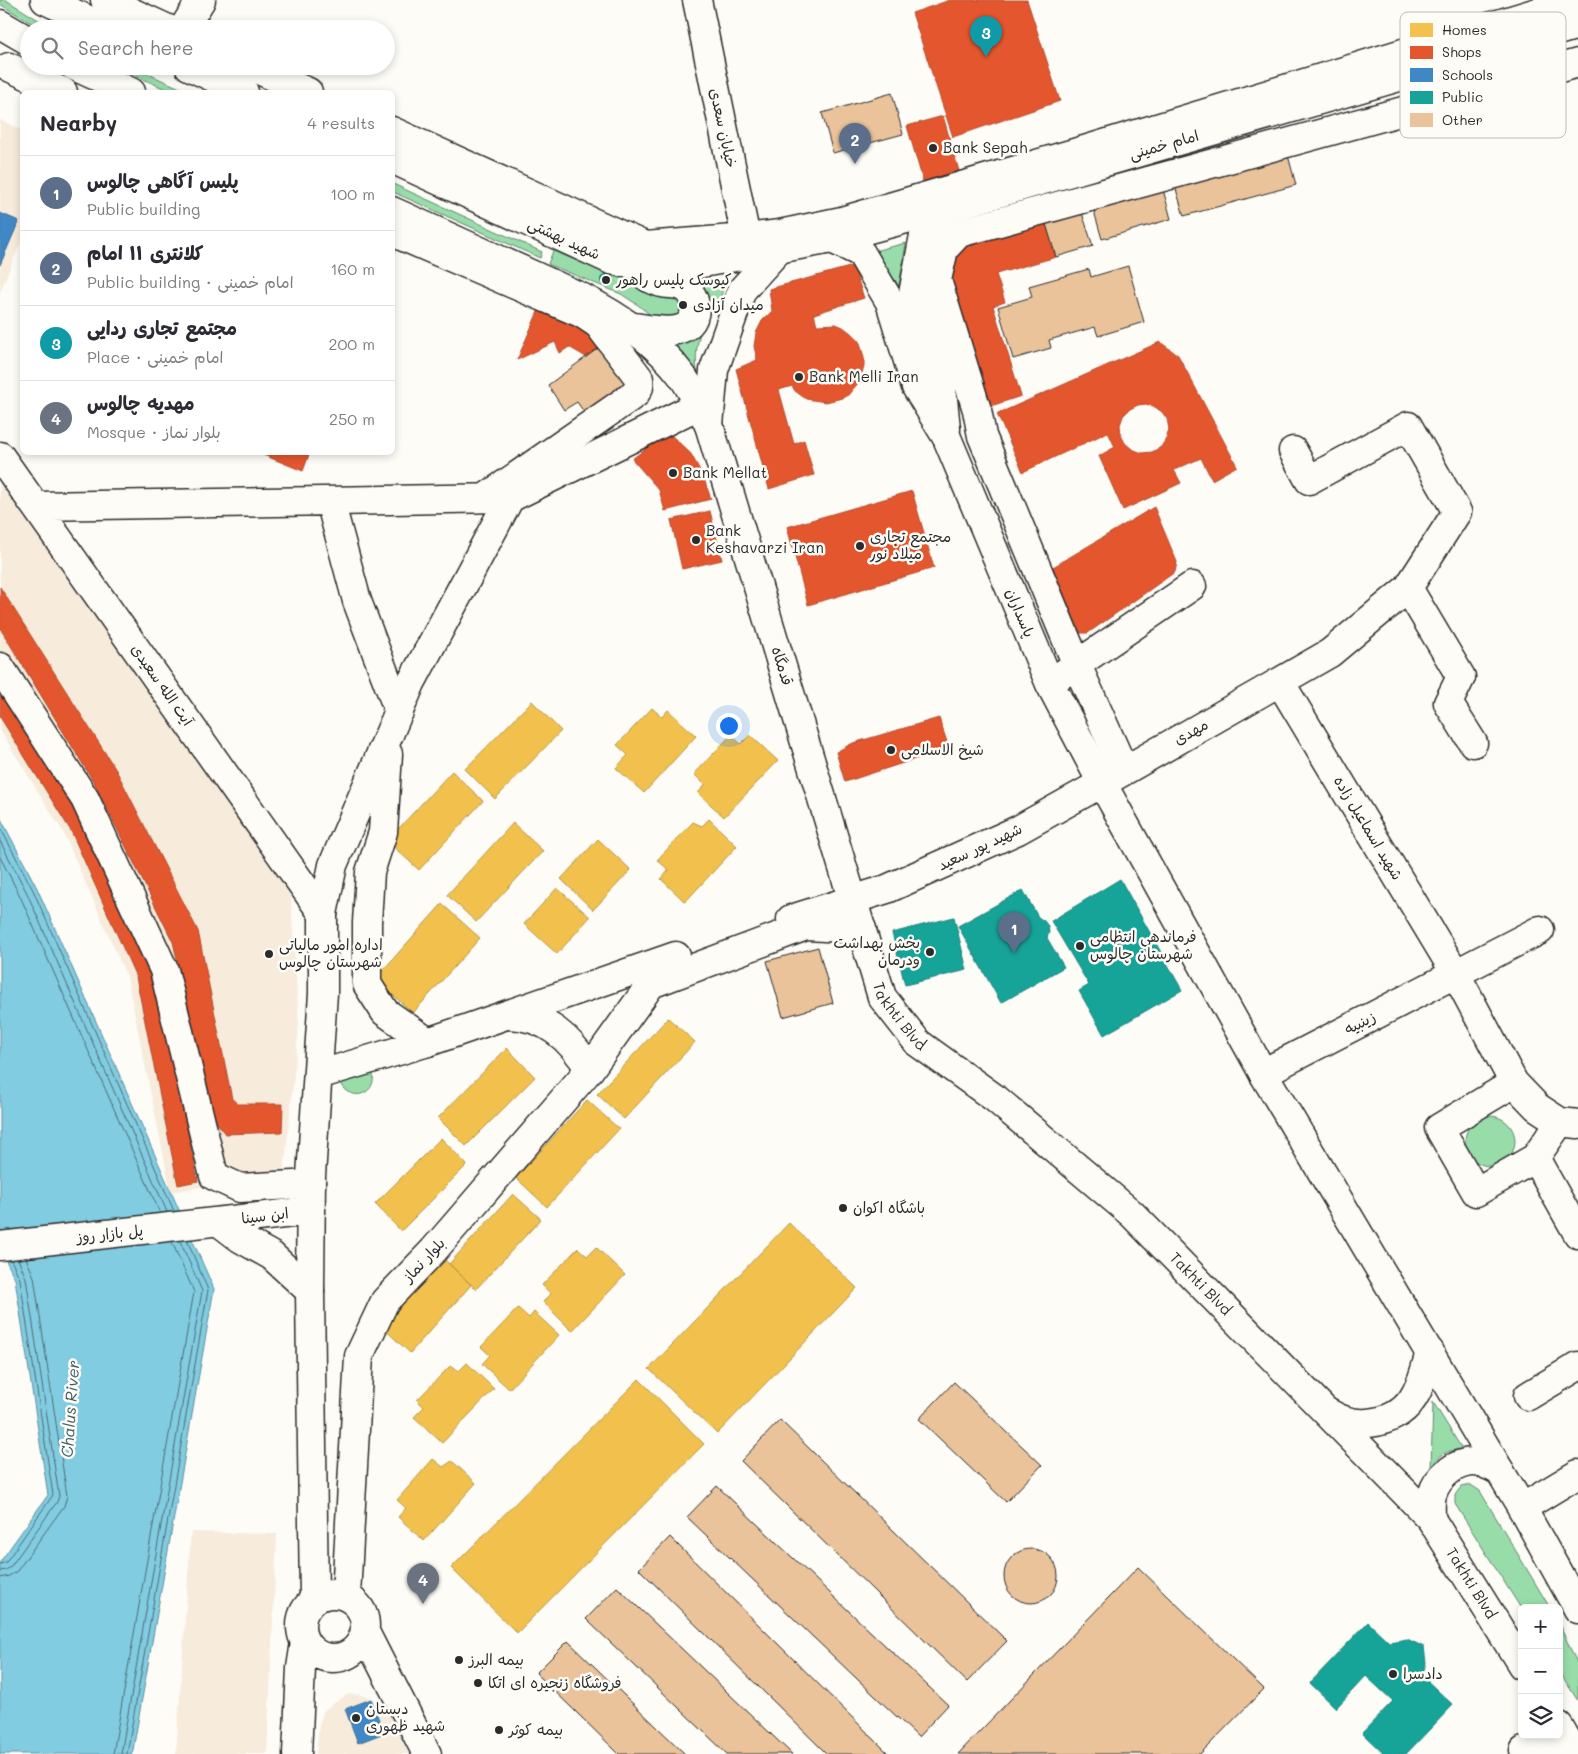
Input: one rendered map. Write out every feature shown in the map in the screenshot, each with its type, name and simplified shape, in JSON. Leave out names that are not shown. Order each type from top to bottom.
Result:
[{"type":"main road","points":[[45,0],[88,20]]},
{"type":"main road","points":[[105,0],[148,20]]},
{"type":"main road","points":[[189,20],[201,0]]},
{"type":"main road","name":"خیابان سعدی","points":[[697,0],[746,247]]},
{"type":"main road","points":[[1538,12],[1577,0]]},
{"type":"main road","points":[[0,24],[20,36]]},
{"type":"main road","points":[[395,132],[645,246],[746,247],[780,234],[842,221],[1088,149],[1400,54]]},
{"type":"main road","points":[[9,67],[20,72]]},
{"type":"main road","points":[[26,75],[59,90]]},
{"type":"main road","points":[[94,75],[127,90]]},
{"type":"main road","points":[[208,75],[240,90]]},
{"type":"main road","points":[[270,75],[304,90]]},
{"type":"main road","name":"امام خمینی","points":[[746,247],[779,249],[832,239],[947,208],[1400,77]]},
{"type":"main road","points":[[1400,112],[959,233],[944,249],[937,280],[977,410],[982,436],[1077,665],[1113,777],[1263,1073],[1522,1508],[1577,1606]]},
{"type":"main road","name":"شهید بهشتی","points":[[395,160],[611,260],[639,266],[681,267],[746,247]]},
{"type":"main road","points":[[947,208],[924,235],[913,294],[941,379],[947,438]]},
{"type":"main road","points":[[395,212],[610,311],[633,327],[656,348],[682,377],[704,415]]},
{"type":"main road","points":[[314,1600],[310,1211],[323,993],[323,914],[333,864],[411,683],[498,498],[635,394],[639,387],[639,378],[598,324],[582,314],[395,233]]},
{"type":"main road","points":[[832,239],[861,253],[890,302],[916,386],[947,438]]},
{"type":"main road","points":[[704,415],[714,370],[742,290],[779,249]]},
{"type":"main road","points":[[611,260],[651,279],[684,287],[694,299],[695,306],[691,321],[679,330],[671,332],[633,327]]},
{"type":"main road","points":[[36,506],[498,498],[704,415]]},
{"type":"main road","name":"قدمگاه","points":[[704,415],[862,929]]},
{"type":"main road","name":"مهدی","points":[[1113,777],[1330,653],[1408,588],[1457,512],[1408,426],[1309,480],[1293,451]]},
{"type":"main road","name":"پاسداران","points":[[947,438],[1050,684],[1113,777]]},
{"type":"main road","name":"آیت الله سعیدی","points":[[0,456],[323,914]]},
{"type":"main road","points":[[330,501],[394,722],[383,832],[370,872],[367,923],[367,984],[385,1012],[428,1042]]},
{"type":"main road","points":[[1050,684],[1192,586]]},
{"type":"main road","points":[[1408,588],[1461,676],[1448,703],[1473,743]]},
{"type":"main road","points":[[0,666],[85,800],[164,970],[214,1176],[240,1188],[311,1184]]},
{"type":"main road","name":"شهید اسماعیل زاده","points":[[1280,682],[1456,974],[1514,1083],[1537,1107],[1569,1123]]},
{"type":"main road","name":"شهید پور سعید","points":[[318,1076],[428,1042],[702,947],[887,889],[1018,830],[1113,777]]},
{"type":"main road","name":"بلوار نماز","points":[[346,1596],[358,1356],[384,1301],[433,1251],[590,1070],[651,984],[806,926],[862,929]]},
{"type":"main road","name":"Takhti Blvd","points":[[862,929],[882,997],[918,1043],[996,1099],[1132,1214],[1431,1519],[1518,1659]]},
{"type":"main road","name":"زینبیه","points":[[1263,1073],[1540,930]]},
{"type":"main road","points":[[507,1015],[534,1018],[557,1031],[572,1046],[590,1070]]},
{"type":"main road","points":[[1514,1083],[1439,1128],[1476,1192],[1535,1158],[1569,1123]]},
{"type":"main road","points":[[1535,1158],[1578,1234]]},
{"type":"main road","name":"ابن سینا","points":[[220,1222],[310,1211]]},
{"type":"main road","points":[[220,1222],[240,1238],[272,1256],[310,1290]]},
{"type":"main road","name":"پل بازار روز","points":[[0,1246],[220,1222]]},
{"type":"main road","points":[[1324,1411],[1343,1421],[1364,1424],[1390,1417],[1402,1410],[1416,1394],[1430,1352]]},
{"type":"main road","points":[[1528,1396],[1578,1366]]},
{"type":"main road","points":[[1431,1519],[1432,1496],[1438,1482],[1447,1472],[1460,1465],[1474,1462],[1488,1465],[1500,1471]]},
{"type":"main road","points":[[1522,1508],[1578,1474]]},
{"type":"main road","points":[[300,1710],[316,1678],[340,1657],[358,1646],[365,1632],[365,1621],[362,1611],[355,1602],[346,1596],[329,1594],[314,1600],[307,1606],[302,1615],[300,1626],[305,1642],[314,1653],[324,1658],[340,1657],[366,1668],[394,1690]]},
{"type":"main road","points":[[365,1632],[427,1754]]},
{"type":"main road","points":[[297,1754],[301,1668],[305,1642]]},
{"type":"main road","points":[[1563,1733],[1574,1754]]},
{"type":"main road","points":[[1526,1747],[1547,1746],[1574,1754]]},
{"type":"shaded area","points":[[0,120],[20,129],[20,244],[0,292]]},
{"type":"shaded area","points":[[0,471],[290,887],[299,1025],[284,1173],[171,1192],[127,977],[63,832],[0,730]]},
{"type":"shaded area","points":[[191,1532],[277,1534],[267,1754],[176,1754]]},
{"type":"shaded area","name":"دبستان شهید ظهوری","points":[[348,1694],[374,1699],[387,1708],[409,1754],[316,1754],[319,1726],[324,1710]]},
{"type":"green space","points":[[0,0],[6,0],[38,20],[26,20],[0,4]]},
{"type":"green space","points":[[134,75],[150,75],[184,90],[168,90]]},
{"type":"green space","points":[[395,185],[542,252],[540,258],[395,193]]},
{"type":"green space","points":[[906,243],[899,286],[874,251]]},
{"type":"green space","points":[[553,251],[643,287],[674,289],[685,314],[659,322],[621,294],[548,264]]},
{"type":"green space","points":[[683,276],[714,280],[721,285],[722,289],[721,297],[704,324],[698,341],[696,366],[699,384],[673,342],[690,336]]},
{"type":"green space","points":[[373,1073],[371,1087],[361,1094],[349,1092],[340,1080]]},
{"type":"green space","points":[[1490,1116],[1499,1118],[1510,1127],[1515,1141],[1513,1150],[1504,1161],[1490,1166],[1481,1164],[1470,1155],[1465,1141],[1467,1132],[1476,1121]]},
{"type":"green space","points":[[1433,1402],[1462,1449],[1444,1454],[1431,1468]]},
{"type":"green space","points":[[1471,1485],[1480,1491],[1548,1604],[1518,1604],[1455,1504],[1455,1495],[1461,1487]]},
{"type":"green space","points":[[1563,1633],[1578,1665],[1578,1701],[1563,1677]]},
{"type":"water","name":"Chalus River","points":[[0,817],[37,888],[214,1289],[131,1754],[0,1754],[0,1562],[48,1495],[15,1279],[0,1248]]},
{"type":"building: Homes","points":[[532,701],[561,731],[495,799],[465,769]]},
{"type":"building: Homes","points":[[652,708],[662,717],[668,710],[696,736],[644,793],[616,768],[628,755],[617,745]]},
{"type":"building: Homes","points":[[731,735],[741,744],[750,735],[778,761],[724,817],[698,793],[705,785],[694,774]]},
{"type":"building: Homes","points":[[452,771],[483,801],[419,870],[387,841]]},
{"type":"building: Homes","points":[[709,819],[737,846],[685,902],[661,879],[669,870],[657,860],[693,822],[702,826]]},
{"type":"building: Homes","points":[[513,823],[543,851],[476,922],[447,895]]},
{"type":"building: Homes","points":[[598,839],[631,870],[593,910],[561,879]]},
{"type":"building: Homes","points":[[557,888],[590,917],[557,954],[524,924]]},
{"type":"building: Homes","points":[[442,904],[480,938],[413,1013],[375,979]]},
{"type":"building: Homes","points":[[668,1018],[695,1042],[624,1119],[597,1094]]},
{"type":"building: Homes","points":[[507,1048],[535,1077],[466,1146],[438,1118]]},
{"type":"building: Homes","points":[[587,1100],[619,1129],[547,1207],[516,1178]]},
{"type":"building: Homes","points":[[441,1138],[467,1165],[401,1231],[375,1204]]},
{"type":"building: Homes","points":[[513,1194],[541,1219],[476,1289],[449,1264]]},
{"type":"building: Homes","points":[[789,1223],[857,1288],[717,1434],[649,1369]]},
{"type":"building: Homes","points":[[596,1247],[625,1275],[572,1331],[543,1302],[551,1294],[542,1285],[578,1248],[587,1256]]},
{"type":"building: Homes","points":[[442,1257],[471,1285],[410,1353],[380,1325]]},
{"type":"building: Homes","points":[[518,1308],[529,1318],[534,1312],[559,1335],[509,1389],[482,1364],[490,1355],[481,1347]]},
{"type":"building: Homes","points":[[467,1363],[494,1389],[442,1443],[414,1417],[424,1407],[417,1400],[450,1366],[459,1371]]},
{"type":"building: Homes","points":[[639,1379],[704,1444],[517,1633],[451,1568]]},
{"type":"building: Homes","points":[[433,1459],[443,1467],[452,1461],[476,1483],[424,1541],[398,1517],[406,1508],[397,1500]]},
{"type":"building: Shops","points":[[950,0],[1027,0],[1060,101],[953,137],[912,13]]},
{"type":"building: Shops","name":"Bank Sepah","points":[[943,116],[959,171],[923,181],[907,126]]},
{"type":"building: Shops","points":[[1043,214],[1056,257],[996,274],[1005,302],[993,306],[1021,396],[985,408],[944,277],[962,239]]},
{"type":"building: Shops","name":"Bank Melli Iran","points":[[853,266],[864,298],[814,314],[817,325],[836,324],[855,336],[860,343],[864,367],[859,382],[848,395],[826,402],[806,399],[795,391],[792,386],[779,390],[794,444],[804,440],[814,475],[769,489],[736,369],[757,360],[754,346],[756,333],[762,321],[772,311],[769,289]]},
{"type":"building: Shops","points":[[543,300],[608,341],[586,357],[569,347],[560,353],[555,342],[517,360]]},
{"type":"building: Shops","points":[[1160,342],[1178,355],[1237,466],[1212,480],[1201,458],[1174,470],[1181,483],[1123,510],[1099,456],[1115,447],[1108,432],[1023,472],[997,414]],"holes":[[[1146,404],[1155,407],[1167,419],[1169,429],[1166,439],[1161,447],[1152,452],[1142,453],[1132,449],[1125,443],[1121,435],[1120,425],[1123,416],[1130,409],[1138,405]]]},
{"type":"building: Shops","name":"Bank Mellat","points":[[668,432],[691,454],[703,476],[711,499],[665,511],[659,490],[632,459]]},
{"type":"building: Shops","points":[[263,455],[309,455],[303,471]]},
{"type":"building: Shops","name":"مجتمع تجاری میلاد نور","points":[[912,491],[934,568],[808,605],[787,527]]},
{"type":"building: Shops","points":[[1154,507],[1177,562],[1175,572],[1088,633],[1078,633],[1053,567]]},
{"type":"building: Shops","name":"Bank Keshavarzi Iran","points":[[710,511],[722,560],[682,569],[671,520]]},
{"type":"building: Shops","points":[[0,587],[116,770],[198,931],[232,1099],[238,1104],[283,1104],[282,1132],[225,1134],[215,1120],[173,942],[95,784],[0,628]]},
{"type":"building: Shops","points":[[0,685],[85,825],[153,972],[198,1181],[178,1185],[136,977],[71,831],[0,717]]},
{"type":"building: Shops","name":"شیخ الاسلامی","points":[[939,718],[949,748],[845,782],[836,752],[853,743]]},
{"type":"building: Schools","points":[[0,213],[19,221],[0,265]]},
{"type":"building: Schools","points":[[371,1699],[384,1733],[358,1743],[345,1709]]},
{"type":"building: Public","name":"کیوسک پلیس راهور","points":[[604,275],[608,275],[611,280],[610,284],[604,285],[601,282],[601,278]]},
{"type":"building: Public","points":[[1120,879],[1182,990],[1104,1035],[1079,991],[1089,985],[1051,921]]},
{"type":"building: Public","points":[[1023,890],[1038,917],[1048,926],[1047,938],[1064,967],[1001,1003],[958,926]]},
{"type":"building: Public","name":"بخش بهداشت ودرمان","points":[[954,917],[967,970],[905,985],[892,933]]},
{"type":"building: Public","points":[[1368,1622],[1389,1642],[1407,1639],[1424,1647],[1426,1663],[1422,1676],[1453,1705],[1406,1754],[1384,1754],[1362,1733],[1393,1701],[1366,1676],[1336,1708],[1310,1683]]},
{"type":"building: Other","points":[[892,93],[903,134],[833,153],[822,113]]},
{"type":"building: Other","points":[[1286,148],[1296,185],[1184,216],[1173,179]]},
{"type":"building: Other","points":[[1161,182],[1171,219],[1102,239],[1091,201]]},
{"type":"building: Other","points":[[1079,204],[1093,246],[1056,257],[1043,214]]},
{"type":"building: Other","points":[[1128,266],[1144,322],[1098,336],[1095,327],[1049,340],[1051,348],[1013,359],[998,307],[1032,297],[1029,286],[1089,269],[1091,277]]},
{"type":"building: Other","points":[[608,341],[632,391],[589,419],[577,402],[564,410],[548,385]]},
{"type":"building: Other","points":[[818,947],[833,1003],[783,1017],[767,961]]},
{"type":"building: Other","points":[[954,1382],[1042,1465],[1006,1502],[919,1419]]},
{"type":"building: Other","points":[[780,1420],[1007,1641],[967,1682],[741,1461]]},
{"type":"building: Other","points":[[717,1486],[948,1705],[918,1737],[687,1517]]},
{"type":"building: Other","points":[[670,1537],[889,1754],[827,1754],[639,1569]]},
{"type":"building: Other","points":[[1031,1549],[1041,1551],[1050,1557],[1056,1566],[1058,1576],[1056,1586],[1050,1595],[1041,1601],[1031,1603],[1021,1601],[1012,1595],[1006,1586],[1004,1576],[1006,1566],[1012,1557],[1021,1551]]},
{"type":"building: Other","points":[[1138,1567],[1264,1689],[1200,1754],[958,1754]]},
{"type":"building: Other","points":[[617,1587],[792,1754],[727,1754],[586,1619]]},
{"type":"building: Other","points":[[568,1641],[685,1754],[619,1754],[536,1673]]},
{"type":"place","name":"مجتمع تجاری ردایی","points":[[986,57]]},
{"type":"place","name":"Bank Sepah","points":[[933,148]]},
{"type":"place","name":"کلانتری ۱۱ امام","points":[[855,164]]},
{"type":"place","name":"کیوسک پلیس راهور","points":[[606,280]]},
{"type":"place","name":"میدان آزادی","points":[[683,305]]},
{"type":"place","name":"Bank Melli Iran","points":[[799,377]]},
{"type":"place","name":"Bank Mellat","points":[[673,473]]},
{"type":"place","name":"Bank Keshavarzi Iran","points":[[696,540]]},
{"type":"place","name":"مجتمع تجاری میلاد نور","points":[[860,546]]},
{"type":"place","name":"شیخ الاسلامی","points":[[891,750]]},
{"type":"place","name":"فرماندهی انتظامی شهرستان چالوس","points":[[1080,946]]},
{"type":"place","name":"بخش بهداشت ودرمان","points":[[930,952]]},
{"type":"place","name":"پلیس آگاهی چالوس","points":[[1014,953]]},
{"type":"place","name":"اداره امور مالیاتی شهرستان چالوس","points":[[269,954]]},
{"type":"place","name":"باشگاه اکوان","points":[[843,1208]]},
{"type":"place","name":"مهدیه چالوس","points":[[423,1604]]},
{"type":"place","name":"بیمه البرز","points":[[459,1660]]},
{"type":"place","name":"دادسرا","points":[[1393,1674]]},
{"type":"place","name":"فروشگاه زنجیره ای اتکا","points":[[478,1683]]},
{"type":"place","name":"دبستان شهید ظهوری","points":[[356,1718]]},
{"type":"place","name":"بیمه کوثر","points":[[499,1730]]}]
